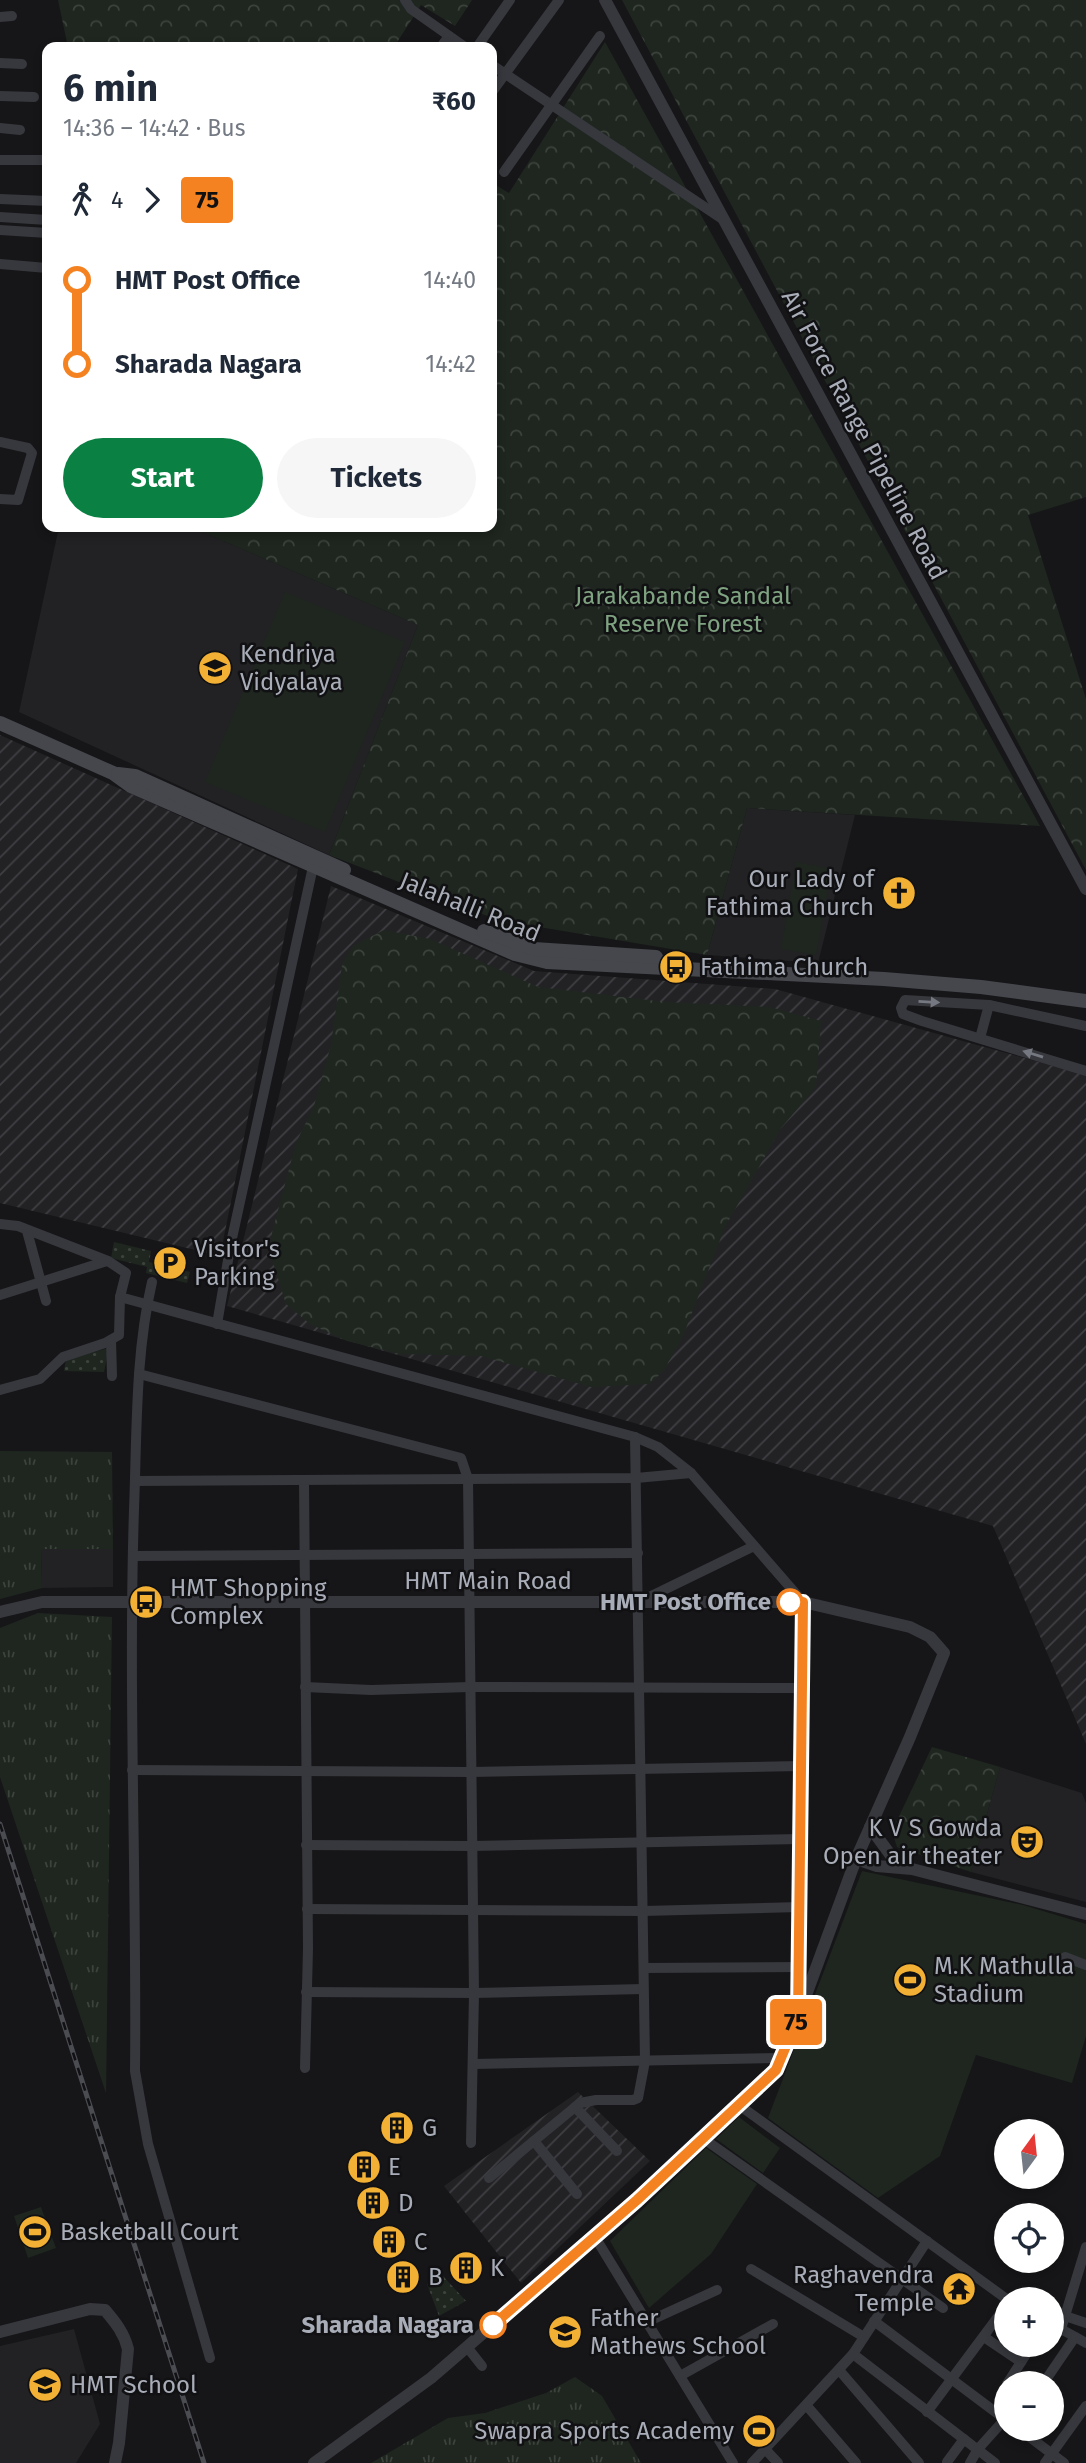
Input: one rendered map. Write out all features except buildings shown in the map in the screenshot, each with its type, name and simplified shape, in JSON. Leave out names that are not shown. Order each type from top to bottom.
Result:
[{"type":"main road","name":"Jalahalli Road","points":[[0,723],[113,773],[131,786],[314,862],[515,954],[547,961],[612,959],[994,988],[1086,1001]]},
{"type":"main road","points":[[612,959],[958,978],[1086,992]]},
{"type":"street","points":[[405,0],[411,9],[458,42]]},
{"type":"street","points":[[481,42],[510,0]]},
{"type":"street","points":[[497,85],[559,0]]},
{"type":"street","name":"Air Force Range Pipeline Road","points":[[605,0],[1086,889]]},
{"type":"street","points":[[0,17],[12,16]]},
{"type":"street","points":[[445,42],[449,36]]},
{"type":"street","points":[[505,172],[600,36]]},
{"type":"street","points":[[0,63],[22,64]]},
{"type":"street","points":[[497,68],[723,219]]},
{"type":"street","points":[[0,96],[34,97]]},
{"type":"street","points":[[0,128],[20,130]]},
{"type":"street","points":[[0,160],[42,160]]},
{"type":"street","points":[[0,200],[42,201]]},
{"type":"street","points":[[0,218],[42,220]]},
{"type":"street","points":[[0,230],[42,233]]},
{"type":"street","points":[[0,264],[42,268]]},
{"type":"street","points":[[0,442],[29,448],[32,453],[18,500],[0,499]]},
{"type":"street","points":[[217,1324],[231,1243],[314,862]]},
{"type":"street","points":[[1086,1026],[989,1005],[905,1000],[901,1003],[903,1014],[1086,1071]]},
{"type":"street","points":[[980,1038],[989,1005]]},
{"type":"street","points":[[0,1224],[18,1226],[107,1261],[126,1273],[120,1297],[119,1335],[63,1357],[40,1379],[0,1390]]},
{"type":"street","points":[[27,1231],[46,1301]]},
{"type":"street","points":[[0,1295],[107,1261]]},
{"type":"street","points":[[152,1282],[146,1304],[139,1374],[131,1602],[135,2071],[148,2144],[210,2358]]},
{"type":"street","points":[[120,1297],[635,1437],[658,1447],[691,1473],[803,1602],[798,2017]]},
{"type":"street","points":[[111,1340],[112,1376]]},
{"type":"street","points":[[139,1374],[461,1458],[468,1479],[474,1993],[471,2143]]},
{"type":"street","points":[[489,2178],[580,2103],[638,2098],[645,2061],[635,1437]]},
{"type":"street","points":[[135,1481],[636,1478],[691,1473]]},
{"type":"street","points":[[304,1480],[307,1909],[305,2068]]},
{"type":"street","points":[[639,1601],[754,1546]]},
{"type":"street","points":[[133,1556],[638,1553]]},
{"type":"street","name":"HMT Main Road","points":[[0,1612],[42,1602],[803,1602],[910,1627],[930,1637],[944,1653],[856,1859],[776,2070],[595,2237],[431,2378],[314,2463]]},
{"type":"street","points":[[305,1687],[372,1690],[470,1687],[802,1688]]},
{"type":"street","points":[[132,1770],[471,1773],[801,1766]]},
{"type":"street","points":[[870,1827],[892,1857],[912,1869]]},
{"type":"street","points":[[306,1845],[471,1846],[800,1839]]},
{"type":"street","points":[[856,1859],[877,1866],[912,1869],[1086,1914]]},
{"type":"street","points":[[307,1909],[643,1911],[800,1907]]},
{"type":"street","points":[[1065,1957],[1086,1965]]},
{"type":"street","points":[[644,1968],[799,1967]]},
{"type":"street","points":[[306,1992],[474,1993],[643,1989]]},
{"type":"street","points":[[474,2064],[781,2058]]},
{"type":"street","points":[[739,2105],[994,2290]]},
{"type":"street","points":[[575,2107],[617,2151]]},
{"type":"street","points":[[704,2139],[943,2308]]},
{"type":"street","points":[[534,2141],[577,2194]]},
{"type":"street","points":[[595,2237],[733,2463]]},
{"type":"street","points":[[752,2463],[853,2354],[927,2241]]},
{"type":"street","points":[[1086,2248],[1065,2316],[1086,2323]]},
{"type":"street","points":[[751,2269],[864,2337]]},
{"type":"street","points":[[647,2322],[718,2290]]},
{"type":"street","points":[[0,2332],[90,2309],[105,2311],[124,2336],[128,2349],[119,2443],[114,2463]]},
{"type":"street","points":[[874,2321],[994,2411]]},
{"type":"street","points":[[927,2412],[994,2323]]},
{"type":"street","points":[[680,2376],[773,2324]]},
{"type":"street","points":[[1064,2331],[1086,2343]]},
{"type":"street","points":[[984,2337],[1021,2362]]},
{"type":"street","points":[[1052,2371],[1075,2337]]},
{"type":"street","points":[[467,2347],[482,2366]]},
{"type":"street","points":[[853,2354],[995,2463]]},
{"type":"street","points":[[1015,2371],[1024,2357]]},
{"type":"street","points":[[839,2370],[919,2463]]},
{"type":"street","points":[[807,2406],[856,2463]]},
{"type":"street","points":[[1049,2459],[1086,2406]]},
{"type":"street","points":[[970,2463],[994,2431]]},
{"type":"street","points":[[947,2462],[964,2439]]},
{"type":"street","points":[[1031,2441],[1049,2459],[1064,2463]]},
{"type":"street","points":[[105,2463],[119,2443]]},
{"type":"street","points":[[765,2449],[778,2463]]},
{"type":"shaded area","name":"Kendriya Vidyalaya","points":[[58,532],[203,532],[418,625],[329,855],[19,712]]},
{"type":"shaded area","points":[[0,735],[298,869],[220,1256],[0,1203]]},
{"type":"shaded area","points":[[747,808],[855,815],[818,963],[707,955]]},
{"type":"shaded area","points":[[331,886],[534,971],[775,989],[1086,1075],[1086,1744],[993,1526],[227,1306]]},
{"type":"shaded area","name":"HMT Shopping Complex","points":[[41,1549],[113,1549],[113,1587],[42,1588]]},
{"type":"shaded area","points":[[1000,1767],[1082,1793],[1086,1803],[1086,1902],[971,1872]]},
{"type":"shaded area","points":[[578,2092],[650,2161],[521,2283],[444,2186]]},
{"type":"shaded area","name":"HMT School","points":[[74,2329],[100,2424],[76,2463],[0,2463],[0,2346]]},
{"type":"green space","points":[[58,0],[472,0],[455,26],[421,5],[397,42],[67,42]]},
{"type":"green space","points":[[622,0],[1086,0],[1086,497],[1028,515],[1086,699],[1086,870]]},
{"type":"green space","name":"Jarakabande Sandal Reserve Forest","points":[[605,42],[1040,826],[747,808],[707,955],[498,920],[329,855],[418,625],[203,532],[497,532],[497,186],[509,193]]},
{"type":"green space","points":[[285,592],[405,642],[325,832],[205,782]]},
{"type":"green space","points":[[796,862],[832,869],[816,955],[781,949]]},
{"type":"green space","points":[[384,930],[430,939],[538,987],[665,1002],[770,1007],[821,1021],[816,1087],[781,1128],[725,1227],[683,1336],[665,1369],[650,1384],[591,1387],[481,1356],[400,1354],[347,1341],[310,1324],[286,1304],[271,1256],[272,1233],[296,1143],[314,1106],[331,1045],[342,965],[353,946]]},
{"type":"green space","points":[[114,1242],[151,1251],[149,1262],[190,1272],[187,1283],[146,1273],[147,1267],[111,1258]]},
{"type":"green space","points":[[109,1348],[104,1372],[64,1371],[66,1359]]},
{"type":"green space","points":[[0,1451],[112,1452],[113,1549],[41,1549],[42,1588],[0,1599]]},
{"type":"green space","points":[[38,1613],[112,1617],[106,2093],[0,1777],[0,1628]]},
{"type":"green space","points":[[932,1747],[1000,1767],[971,1872],[897,1847],[892,1831]]},
{"type":"green space","name":"M.K Mathulla Stadium","points":[[862,1871],[1023,1905],[1086,1924],[1086,2036],[1072,2083],[976,2055],[940,2156],[878,2198],[768,2118]]},
{"type":"green space","points":[[739,2117],[780,2148],[763,2173],[716,2139]]},
{"type":"green space","points":[[706,2148],[757,2184],[711,2254],[649,2308],[610,2241]]},
{"type":"green space","name":"Basketball Court","points":[[41,2207],[56,2248],[28,2258],[14,2216]]},
{"type":"green space","points":[[443,2276],[466,2301],[439,2316],[427,2284]]},
{"type":"green space","points":[[575,2377],[602,2396],[641,2463],[371,2463],[448,2418],[485,2413],[546,2393]]},
{"type":"railway","points":[[0,1824],[204,2463]]},
{"type":"bus line","name":"75","points":[[493,2325],[637,2200],[776,2070],[798,2017],[803,1602],[790,1602]]},
{"type":"place","name":"Kendriya Vidyalaya","points":[[215,668]]},
{"type":"place","name":"Our Lady of Fathima Church","points":[[899,893]]},
{"type":"place","name":"Fathima Church","points":[[676,967]]},
{"type":"place","name":"Visitor's Parking","points":[[170,1263]]},
{"type":"place","name":"HMT Shopping Complex","points":[[146,1602]]},
{"type":"place","name":"HMT Post Office","points":[[790,1602]]},
{"type":"place","name":"K V S Gowda Open air theater","points":[[1027,1842]]},
{"type":"place","name":"M.K Mathulla Stadium","points":[[910,1980]]},
{"type":"place","name":"G","points":[[397,2128]]},
{"type":"place","name":"E","points":[[364,2167]]},
{"type":"place","name":"D","points":[[373,2203]]},
{"type":"place","name":"Basketball Court","points":[[35,2232]]},
{"type":"place","name":"C","points":[[389,2242]]},
{"type":"place","name":"K","points":[[466,2268]]},
{"type":"place","name":"B","points":[[403,2277]]},
{"type":"place","name":"Raghavendra Temple","points":[[959,2289]]},
{"type":"place","name":"Sharada Nagara","points":[[493,2325]]},
{"type":"place","name":"Father Mathews School","points":[[565,2332]]},
{"type":"place","name":"HMT School","points":[[45,2385]]},
{"type":"place","name":"Swapra Sports Academy","points":[[759,2431]]}]
